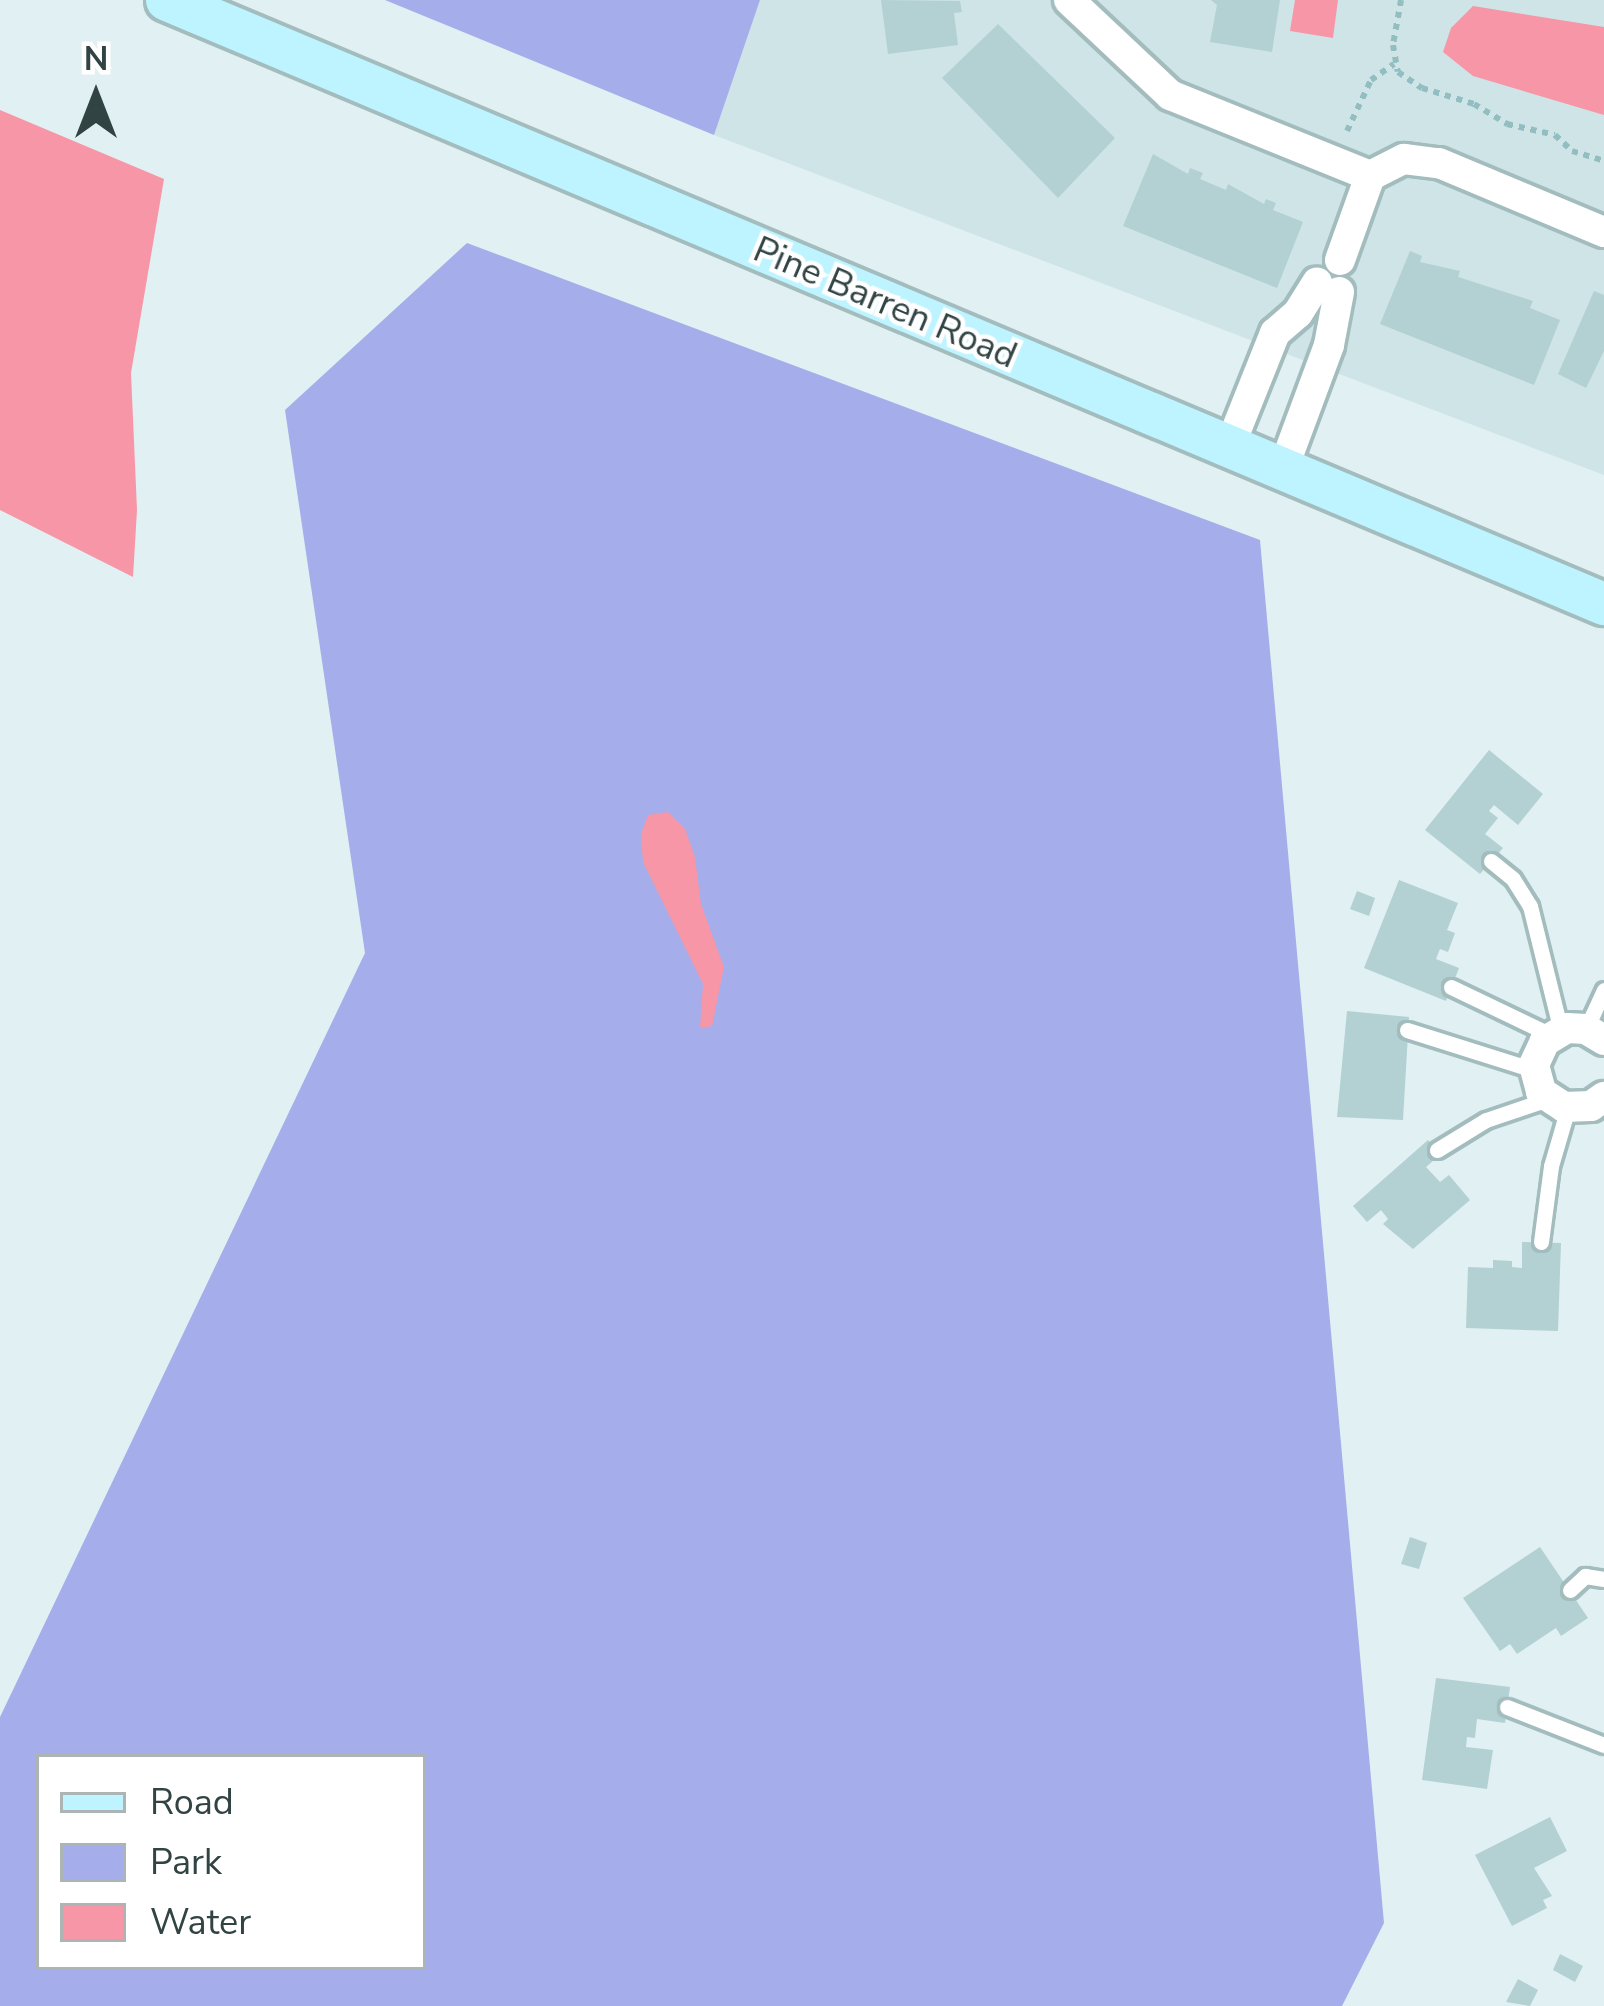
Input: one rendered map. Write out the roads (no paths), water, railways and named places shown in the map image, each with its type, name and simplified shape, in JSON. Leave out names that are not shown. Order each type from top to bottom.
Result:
[{"type":"main road","name":"Pine Barren Road","points":[[167,0],[1604,604]]},
{"type":"street","points":[[1069,0],[1170,95],[1370,176]]},
{"type":"street","points":[[1340,260],[1370,176],[1404,159],[1439,164],[1604,232]]},
{"type":"street","points":[[1229,448],[1276,333],[1324,299]]},
{"type":"street","points":[[1283,469],[1324,299]]},
{"type":"street","points":[[1576,1034],[1537,1052],[1534,1070],[1558,1103],[1591,1106],[1604,1097]]},
{"type":"lane","points":[[1324,299],[1340,260]]},
{"type":"lane","points":[[1491,862],[1513,879],[1530,906],[1576,1034]]},
{"type":"lane","points":[[1451,987],[1576,1034]]},
{"type":"lane","points":[[1576,1034],[1604,990]]},
{"type":"lane","points":[[1407,1030],[1534,1070]]},
{"type":"lane","points":[[1437,1150],[1486,1120],[1558,1103],[1541,1242]]},
{"type":"lane","points":[[1570,1590],[1585,1576],[1604,1579]]},
{"type":"lane","points":[[1507,1707],[1604,1744]]},
{"type":"water","points":[[1295,0],[1338,0],[1333,38],[1290,31]]},
{"type":"water","points":[[1473,6],[1604,27],[1604,115],[1473,76],[1443,52],[1451,28]]},
{"type":"water","points":[[0,110],[164,179],[131,373],[137,510],[133,577],[0,510]]},
{"type":"water","points":[[668,812],[685,829],[695,857],[701,904],[724,967],[712,1026],[700,1028],[703,984],[643,862],[641,834],[648,815]]}]
